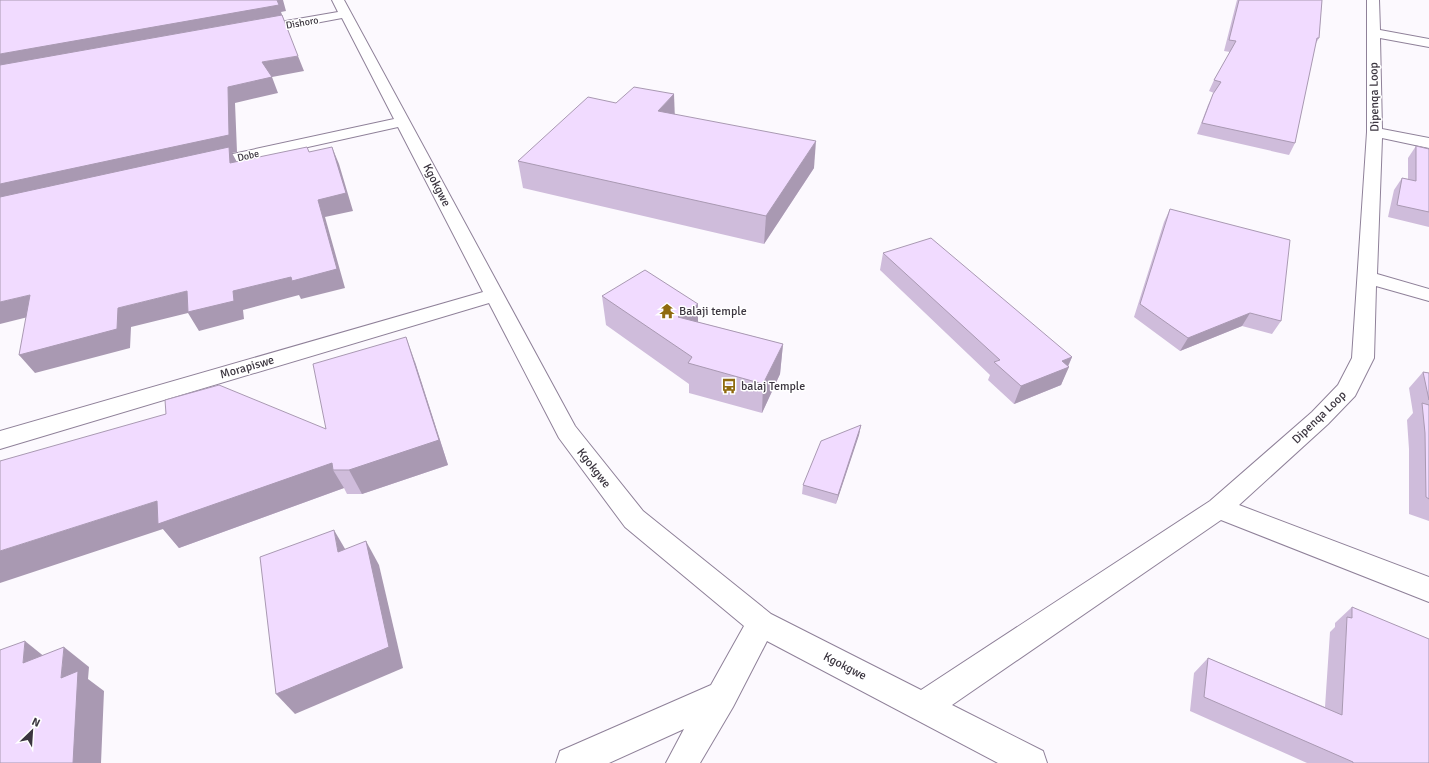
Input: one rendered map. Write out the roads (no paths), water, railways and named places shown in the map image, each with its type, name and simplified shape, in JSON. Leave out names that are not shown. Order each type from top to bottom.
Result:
[{"type":"street","name":"Dipenqa Loop","points":[[924,706],[1219,508],[1320,418],[1347,390],[1363,358],[1375,132],[1373,0]]},
{"type":"street","name":"Dishoro","points":[[243,33],[341,7]]},
{"type":"street","name":"Kgokgwe","points":[[341,7],[403,121],[567,432],[634,519],[761,623],[924,706],[1031,763]]},
{"type":"street","points":[[1373,33],[1429,43]]},
{"type":"street","name":"Dobe","points":[[194,168],[403,121]]},
{"type":"street","points":[[1375,132],[1429,143]]},
{"type":"street","points":[[1368,278],[1429,295]]},
{"type":"street","name":"Morapiswe","points":[[0,440],[494,295]]},
{"type":"street","points":[[1219,508],[1429,590]]},
{"type":"street","points":[[682,763],[722,696],[761,623]]},
{"type":"street","points":[[572,763],[722,696]]},
{"type":"place","name":"Balaji temple","points":[[667,311]]},
{"type":"place","name":"balaj Temple","points":[[729,386]]}]
